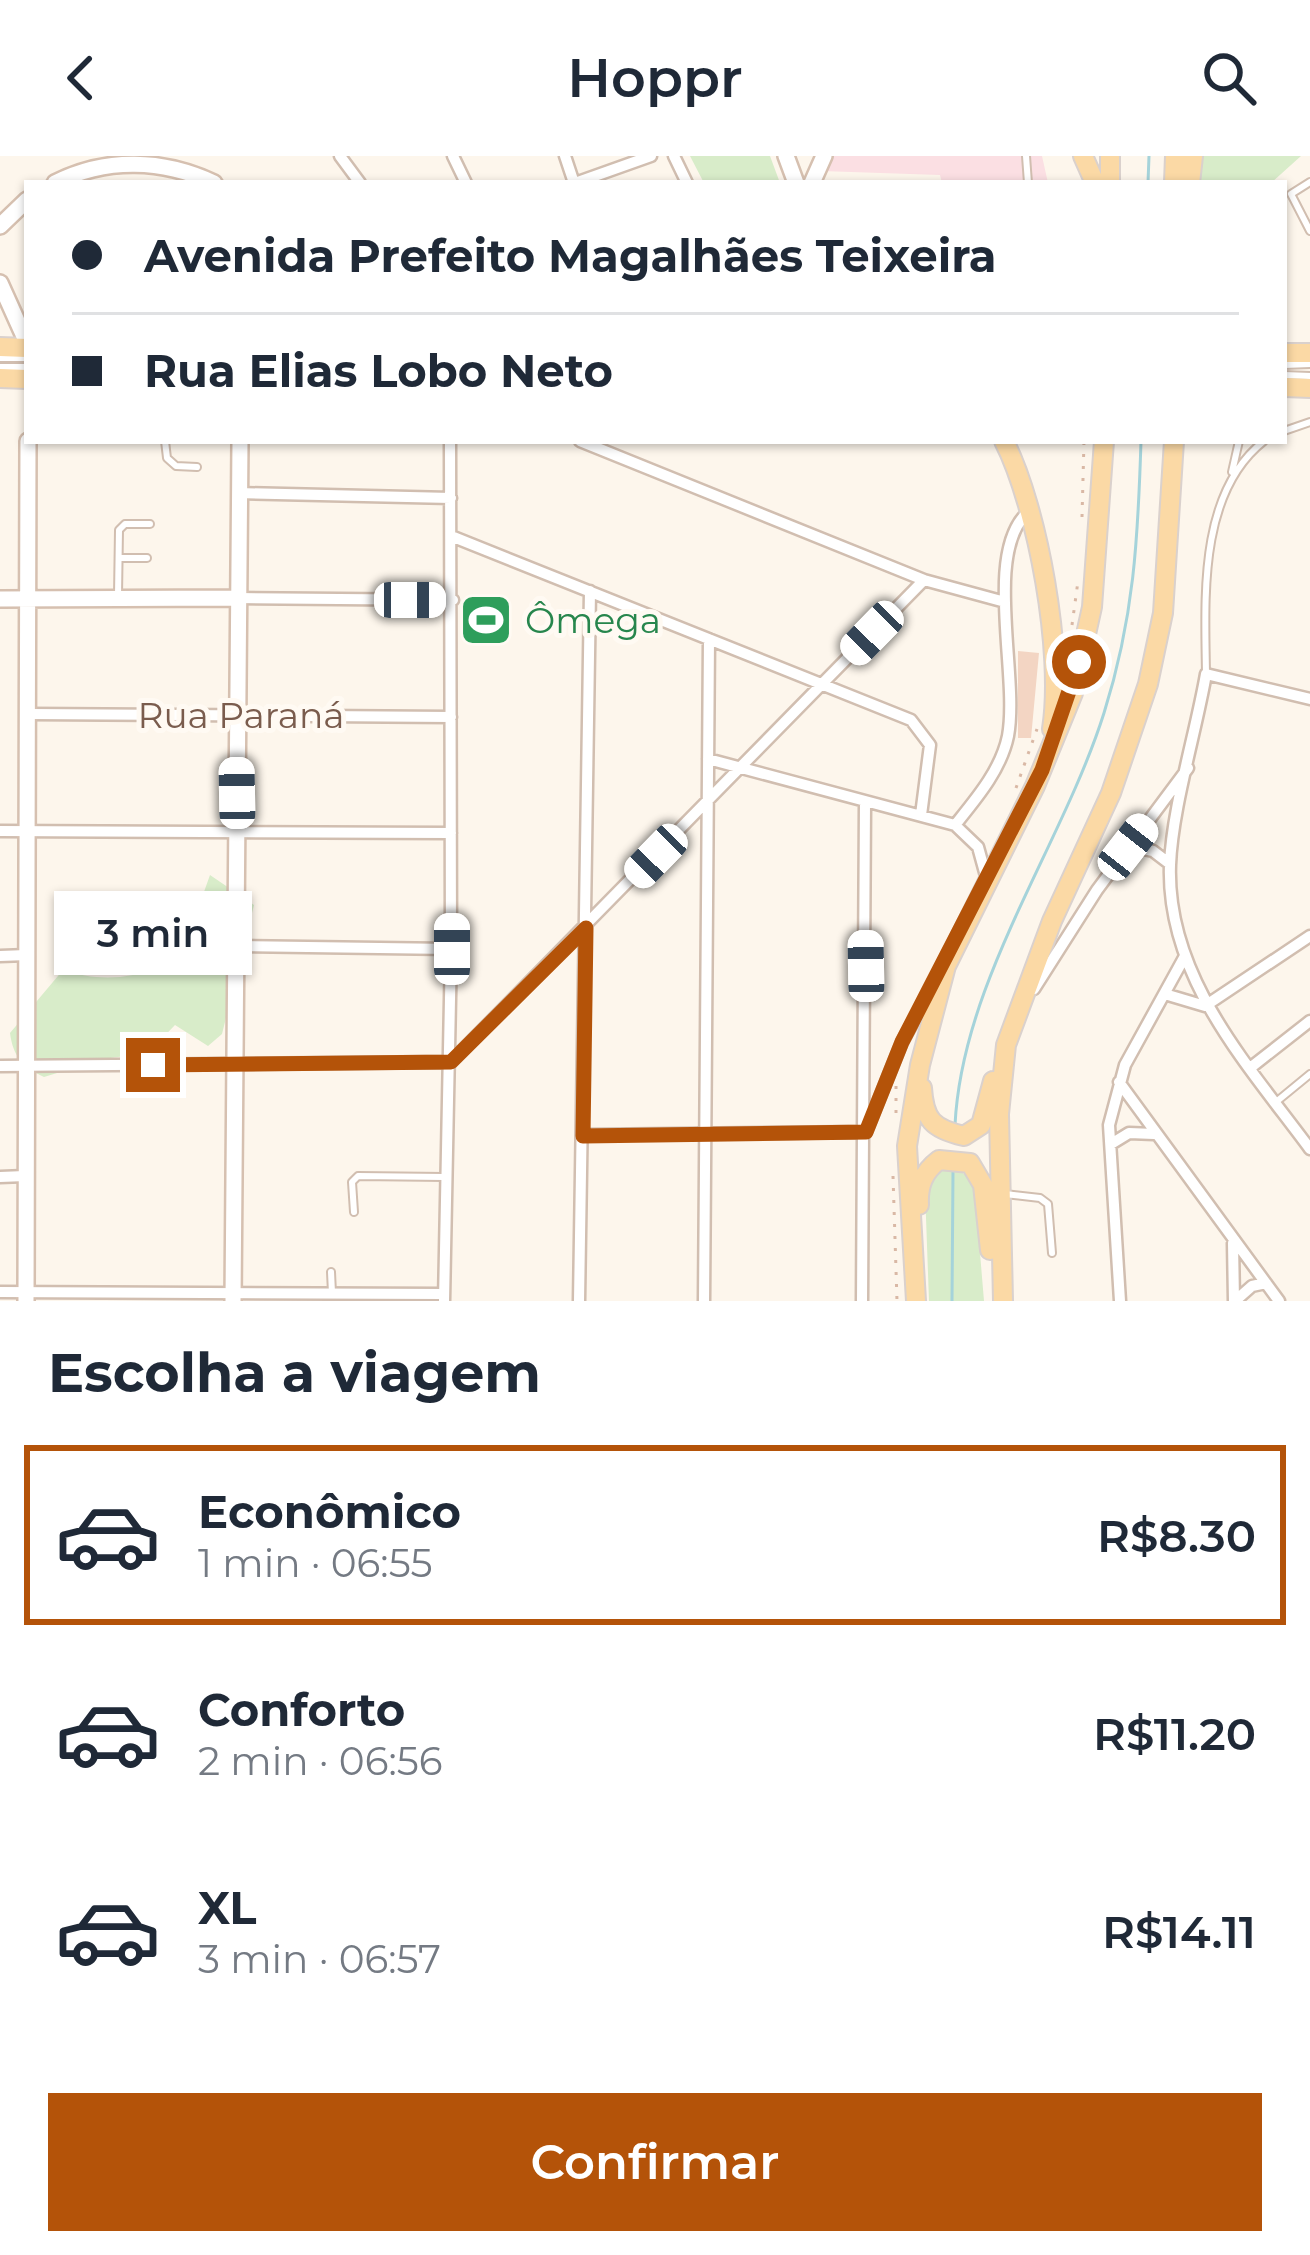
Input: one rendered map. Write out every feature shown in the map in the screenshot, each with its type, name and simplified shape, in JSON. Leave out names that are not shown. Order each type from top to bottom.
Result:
[{"type":"main road","points":[[1005,444],[1048,596],[1055,654],[1054,713],[1042,770]]},
{"type":"main road","points":[[916,1301],[907,1146],[920,1065],[946,966],[1042,770],[1073,693],[1092,608],[1103,444]]},
{"type":"main road","points":[[920,1065],[923,1107],[938,1130],[964,1136],[981,1125],[1009,1035],[1111,793],[1148,684],[1163,613],[1174,444]]},
{"type":"main road","points":[[998,1301],[999,1114],[1009,1035]]},
{"type":"main road","points":[[913,1276],[920,1185],[939,1160],[961,1159],[977,1169],[983,1185],[998,1301]]},
{"type":"street","points":[[583,180],[651,156]]},
{"type":"street","points":[[62,180],[137,160],[205,180]]},
{"type":"street","points":[[0,226],[24,203]]},
{"type":"street","points":[[0,283],[24,339]]},
{"type":"street","points":[[26,1296],[28,444]]},
{"type":"street","points":[[233,1297],[240,444]]},
{"type":"street","points":[[0,1292],[26,1296],[332,1293],[444,1298],[452,949],[450,444]]},
{"type":"street","points":[[587,444],[924,580],[1005,602]]},
{"type":"street","points":[[238,493],[451,498]]},
{"type":"street","points":[[955,825],[989,781],[1007,740],[1012,651],[1005,602],[1010,538],[1026,514]]},
{"type":"street","points":[[451,536],[911,720],[925,732],[930,745],[921,815]]},
{"type":"street","points":[[0,1066],[451,1062],[924,580]]},
{"type":"street","points":[[579,1301],[590,592]]},
{"type":"street","points":[[0,599],[453,600]]},
{"type":"street","points":[[704,1301],[709,639]]},
{"type":"street","points":[[1310,699],[1206,674],[1170,864],[1174,920],[1205,1006],[1310,1149]]},
{"type":"street","name":"Rua Paraná","points":[[30,714],[451,717]]},
{"type":"street","points":[[708,759],[955,825],[978,847],[987,879]]},
{"type":"street","points":[[1009,1035],[1128,847],[1190,765]]},
{"type":"street","points":[[862,1301],[865,802]]},
{"type":"street","points":[[0,831],[451,833]]},
{"type":"street","points":[[1128,847],[1153,851],[1170,864]]},
{"type":"street","points":[[1205,1006],[1310,936]]},
{"type":"street","points":[[239,946],[452,949]]},
{"type":"street","points":[[0,956],[27,955]]},
{"type":"street","points":[[1120,1301],[1111,1144],[1118,1082],[1185,956]]},
{"type":"street","points":[[866,1132],[902,1042],[946,966]]},
{"type":"street","points":[[1168,995],[1205,1006]]},
{"type":"street","points":[[1250,1068],[1310,1022]]},
{"type":"street","points":[[1118,1082],[1279,1301]]},
{"type":"street","points":[[583,1136],[866,1132]]},
{"type":"street","points":[[1111,1144],[1129,1132],[1154,1134]]},
{"type":"street","points":[[0,1177],[25,1176]]},
{"type":"street","points":[[1233,1240],[1234,1301]]},
{"type":"street","points":[[1234,1301],[1252,1286],[1266,1283]]},
{"type":"street","points":[[1110,1301],[1121,1286]]},
{"type":"lane","points":[[1310,182],[1291,194],[1310,231]]},
{"type":"lane","points":[[165,444],[167,458],[176,466],[197,467]]},
{"type":"lane","points":[[1206,674],[1209,554],[1238,444]]},
{"type":"lane","points":[[1229,482],[1261,444]]},
{"type":"lane","points":[[118,599],[121,527],[150,524]]},
{"type":"lane","points":[[119,558],[147,558]]},
{"type":"lane","points":[[1276,1103],[1310,1073]]},
{"type":"lane","points":[[354,1212],[352,1181],[358,1176],[448,1176]]},
{"type":"lane","points":[[1001,1194],[1040,1198],[1048,1204],[1052,1252]]},
{"type":"lane","points":[[332,1271],[332,1293]]},
{"type":"shaded area","points":[[827,156],[1042,156],[1047,180],[941,180],[940,175],[821,171]]},
{"type":"green space","points":[[690,156],[770,156],[779,180],[702,180]]},
{"type":"green space","points":[[1192,156],[1301,156],[1274,180],[1189,180]]},
{"type":"green space","points":[[210,875],[254,905],[222,1034],[208,1046],[175,1025],[148,1053],[103,1059],[44,1077],[24,1064],[10,1033],[63,970],[117,977],[169,961],[197,937],[195,917]]},
{"type":"green space","points":[[939,1171],[960,1171],[974,1181],[984,1301],[929,1301],[925,1190]]},
{"type":"building","points":[[1018,651],[1039,653],[1031,738],[1018,738]]},
{"type":"waterway","points":[[1148,180],[1149,156]]},
{"type":"waterway","points":[[955,1125],[975,1019],[1016,915],[1086,763],[1114,678],[1133,578],[1141,444]]},
{"type":"waterway","points":[[952,1301],[953,1171]]},
{"type":"place","name":"Ômega","points":[[486,620]]},
{"type":"route","points":[[153,1065],[451,1062],[586,928],[583,1136],[866,1132],[902,1042],[946,966],[1058,735],[1079,662]]}]
